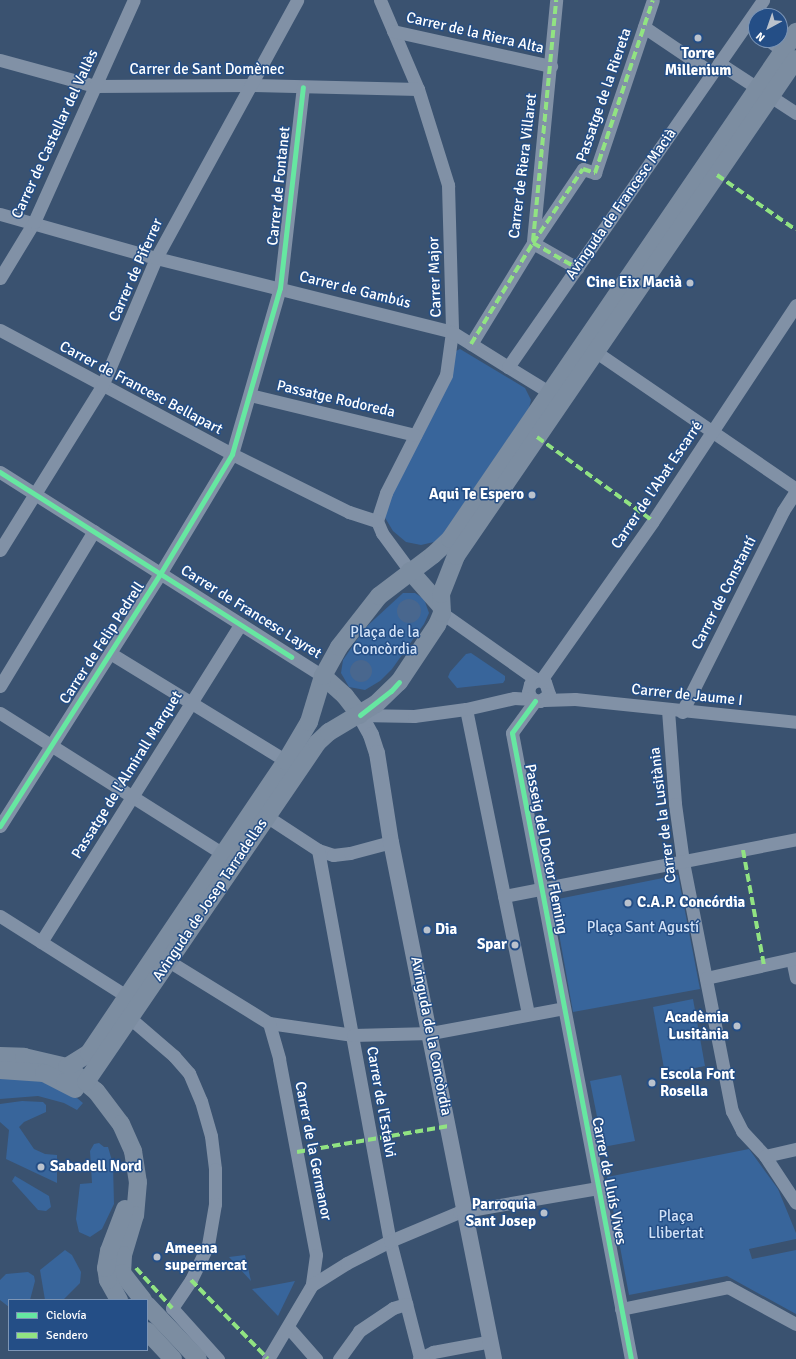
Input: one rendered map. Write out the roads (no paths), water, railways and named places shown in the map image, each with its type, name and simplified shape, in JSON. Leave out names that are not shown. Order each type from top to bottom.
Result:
[{"type":"main road","points":[[764,93],[596,352],[557,397],[450,539],[433,555],[390,585],[363,614],[333,656],[323,676],[345,696],[360,715],[391,691],[432,633],[441,609],[441,594],[453,562],[557,397],[764,93],[792,56],[796,32]]},
{"type":"main road","points":[[410,570],[441,609]]},
{"type":"main road","name":"Avinguda de Josep Tarradellas","points":[[66,1075],[89,1053],[128,997],[163,958],[260,812],[313,712],[323,676]]},
{"type":"main road","name":"Avinguda de Josep Tarradellas","points":[[86,1082],[131,1019],[163,958],[223,854],[317,743],[329,732],[360,715]]},
{"type":"main road","points":[[0,1056],[24,1056],[66,1075],[86,1082],[121,1124],[133,1151],[138,1182],[135,1215],[123,1255],[122,1273],[142,1299]]},
{"type":"main road","points":[[0,1070],[36,1071],[66,1075],[99,1111],[112,1128],[123,1155],[127,1187],[126,1204],[109,1251],[106,1268],[108,1280],[118,1299]]},
{"type":"main road","points":[[148,1306],[198,1359]]},
{"type":"main road","points":[[148,1332],[173,1359]]},
{"type":"street","name":"Carrer de Castellar del Vallès","points":[[0,278],[34,222],[134,0]]},
{"type":"street","name":"Carrer de Piferrer","points":[[0,550],[102,386],[156,258],[297,0]]},
{"type":"street","name":"Carrer Major","points":[[377,521],[386,493],[446,374],[452,332],[448,185],[418,89],[380,0]]},
{"type":"street","name":"Carrer de Riera Villaret","points":[[471,344],[533,243],[551,66],[556,0]]},
{"type":"street","name":"Passatge de la Riereta","points":[[533,243],[583,169],[595,173],[653,0]]},
{"type":"street","points":[[644,27],[716,68],[764,93],[796,113]]},
{"type":"street","name":"Carrer de la Riera Alta","points":[[393,31],[551,66]]},
{"type":"street","name":"Avinguda de Francesc Macià","points":[[508,367],[716,68],[748,31]]},
{"type":"street","points":[[780,48],[792,56]]},
{"type":"street","name":"Carrer de Sant Domènec","points":[[0,60],[95,86],[250,85],[418,89]]},
{"type":"street","name":"Carrer de Fontanet","points":[[280,288],[303,87]]},
{"type":"street","name":"Carrer de Gambús","points":[[0,214],[34,222],[156,258],[452,332],[508,367]]},
{"type":"street","points":[[533,243],[577,268]]},
{"type":"street","name":"Carrer de Felip Pedrell","points":[[0,826],[160,574],[232,454],[280,288]]},
{"type":"street","name":"Carrer de l'Abat Escarré","points":[[538,691],[713,432],[796,305]]},
{"type":"street","name":"Carrer de Francesc Bellapart","points":[[0,330],[102,386],[232,454],[349,512],[377,521]]},
{"type":"street","points":[[596,352],[796,490]]},
{"type":"street","points":[[508,367],[557,397]]},
{"type":"street","name":"Passatge Rodoreda","points":[[250,395],[416,435]]},
{"type":"street","name":"Carrer de Francesc Layret","points":[[0,472],[240,625],[323,676]]},
{"type":"street","name":"Carrer de Constantí","points":[[682,712],[783,512],[796,490]]},
{"type":"street","points":[[377,521],[391,546],[410,570]]},
{"type":"street","points":[[0,686],[94,531]]},
{"type":"street","points":[[441,609],[538,691]]},
{"type":"street","name":"Passatge de l'Almirall Marquet","points":[[41,942],[240,625]]},
{"type":"street","points":[[110,652],[286,761]]},
{"type":"street","points":[[360,715],[396,717],[466,709],[538,691]]},
{"type":"street","name":"Carrer de Jaume I","points":[[538,691],[575,699],[682,712],[796,722]]},
{"type":"street","name":"Passeig del Doctor Fleming","points":[[538,691],[512,733],[564,1008]]},
{"type":"street","points":[[466,709],[528,1013]]},
{"type":"street","name":"Carrer de la Lusitània","points":[[668,710],[675,804],[683,862],[732,1110],[742,1131],[765,1156],[796,1203]]},
{"type":"street","points":[[0,713],[223,854]]},
{"type":"street","name":"Avinguda de la Concòrdia","points":[[360,715],[371,735],[377,753],[391,842],[431,1033],[494,1359]]},
{"type":"street","points":[[260,812],[318,850],[333,855],[350,854],[391,842]]},
{"type":"street","points":[[504,896],[796,839]]},
{"type":"street","name":"Carrer de l'Estalvi","points":[[318,850],[390,1241],[420,1358]]},
{"type":"street","points":[[0,916],[128,997]]},
{"type":"street","points":[[163,958],[238,1006],[269,1023],[353,1035],[431,1033],[528,1013],[564,1008]]},
{"type":"street","points":[[706,978],[794,959],[796,978]]},
{"type":"street","name":"Carrer de Lluís Vives","points":[[564,1008],[631,1359]]},
{"type":"street","points":[[131,1019],[174,1056],[189,1073],[201,1101],[211,1136],[215,1169],[215,1204],[208,1244],[191,1280],[172,1308],[218,1359]]},
{"type":"street","name":"Carrer de la Germanor","points":[[269,1023],[279,1059],[316,1255],[312,1285]]},
{"type":"street","points":[[765,1156],[796,1149]]},
{"type":"street","points":[[268,1359],[312,1285],[330,1272],[390,1241],[466,1211],[598,1188]]},
{"type":"street","points":[[621,1309],[728,1288],[796,1324]]},
{"type":"street","points":[[339,1359],[359,1331],[393,1308],[406,1304]]},
{"type":"street","points":[[288,1327],[316,1359]]},
{"type":"street","points":[[420,1358],[434,1352],[491,1341]]},
{"type":"place","name":"Torre Millenium","points":[[698,38]]},
{"type":"place","name":"Cine Eix Macià","points":[[690,283]]},
{"type":"place","name":"Aqui Te Espero","points":[[532,495]]},
{"type":"place","name":"C.A.P. Concórdia","points":[[628,903]]},
{"type":"place","name":"Dia","points":[[427,930]]},
{"type":"place","name":"Spar","points":[[515,945]]},
{"type":"place","name":"Acadèmia Lusitània","points":[[737,1026]]},
{"type":"place","name":"Escola Font Rosella","points":[[652,1083]]},
{"type":"place","name":"Sabadell Nord","points":[[41,1167]]},
{"type":"place","name":"Parroquia Sant Josep","points":[[544,1213]]},
{"type":"place","name":"Ameena supermercat","points":[[157,1257]]},
{"type":"park label","name":"Plaça de la Concòrdia","points":[[385,640]]},
{"type":"park label","name":"Plaça Sant Agustí","points":[[643,928]]},
{"type":"park label","name":"Plaça Llibertat","points":[[676,1224]]}]
